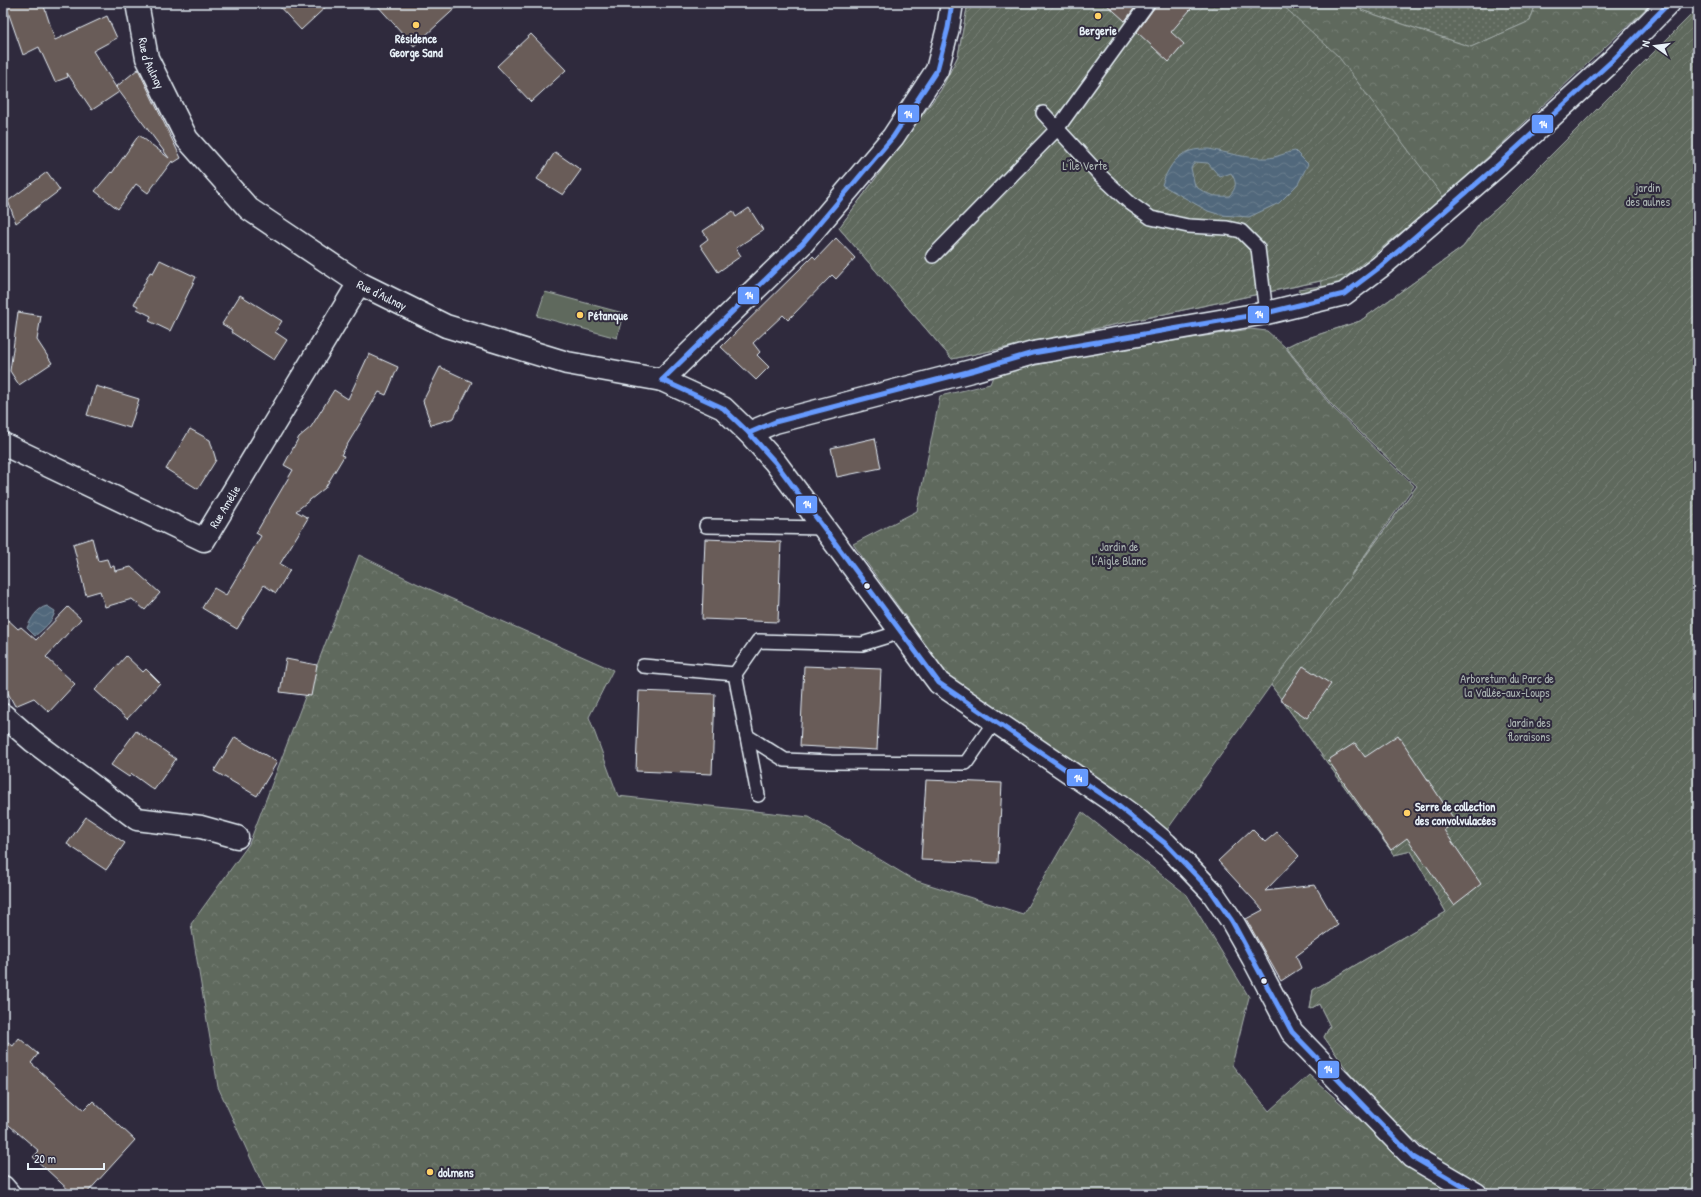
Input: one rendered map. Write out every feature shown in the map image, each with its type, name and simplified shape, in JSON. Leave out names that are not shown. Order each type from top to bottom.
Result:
[{"type":"street","name":"Rue d'Aulnay","points":[[137,3],[147,58],[187,139],[249,209],[359,283],[446,326],[566,363],[662,380],[723,408],[749,433],[775,462],[939,683],[1129,813],[1184,861],[1212,892],[1232,921],[1292,1032],[1413,1156],[1476,1194]]},
{"type":"street","points":[[662,380],[803,243],[893,137],[937,70],[948,28],[952,3]]},
{"type":"street","points":[[749,433],[775,422],[975,370],[1033,353],[1266,313],[1344,294],[1380,267],[1497,166],[1614,59],[1669,3]]},
{"type":"street","name":"Rue Amélie","points":[[3,444],[204,540],[359,283]]},
{"type":"street","points":[[3,715],[137,820],[201,827],[237,836]]},
{"type":"street","points":[[3,1188],[9,1194]]},
{"type":"lane","points":[[933,256],[1057,129],[1148,3]]},
{"type":"lane","points":[[1043,113],[1101,176],[1130,203],[1151,218],[1188,226],[1227,228],[1241,231],[1258,248],[1266,313]]},
{"type":"lane","points":[[706,526],[824,528]]},
{"type":"lane","points":[[758,795],[735,674],[758,640],[862,644],[901,632]]},
{"type":"lane","points":[[643,666],[735,674]]},
{"type":"lane","points":[[747,736],[785,760],[831,762],[966,763],[995,721]]},
{"type":"green space","name":"L'Île Verte","points":[[968,3],[1361,3],[1361,10],[1471,47],[1530,21],[1536,3],[1652,3],[1444,198],[1405,230],[1410,232],[1340,289],[1304,296],[1298,289],[1322,286],[1321,281],[952,359],[839,228],[941,90],[958,56]]},
{"type":"green space","name":"L'Île Verte","points":[[968,3],[1280,3],[1338,56],[1444,198],[1348,275],[952,359],[839,228],[941,90],[958,56]]},
{"type":"green space","points":[[1361,3],[1536,3],[1530,21],[1471,47],[1361,10]]},
{"type":"green space","name":"Arboretum du Parc de la Vallée-aux-Loups","points":[[1698,8],[1698,1194],[1496,1194],[1354,1080],[1324,1037],[1330,1026],[1319,1004],[1310,1009],[1313,990],[1446,912],[1411,851],[1394,855],[1271,685],[1167,830],[954,682],[935,660],[853,544],[917,511],[940,396],[990,384],[994,374],[1084,355],[1250,329],[1267,331],[1285,347],[1331,406],[1414,486],[1350,576],[1417,486],[1332,405],[1286,347],[1296,342],[1360,321],[1463,247],[1481,222],[1503,203]]},
{"type":"green space","name":"Arboretum du Parc de la Vallée-aux-Loups","points":[[1698,8],[1698,1194],[1496,1194],[1432,1156],[1390,1118],[1354,1080],[1324,1037],[1330,1026],[1319,1004],[1310,1009],[1313,990],[1446,912],[1411,851],[1394,855],[1271,685],[1417,486],[1332,405],[1286,347],[1296,342],[1360,321],[1463,247],[1481,222],[1503,203]]},
{"type":"green space","name":"Pétanque","points":[[545,292],[623,313],[617,338],[537,316]]},
{"type":"green space","points":[[359,555],[418,584],[613,670],[589,717],[618,796],[809,817],[914,880],[1023,914],[1082,812],[1187,895],[1249,997],[1232,1065],[1269,1111],[1309,1075],[1390,1147],[1450,1194],[267,1194],[218,1087],[191,924],[249,844]]},
{"type":"water","points":[[1209,149],[1246,157],[1261,158],[1271,158],[1295,151],[1308,164],[1298,184],[1279,203],[1249,217],[1221,215],[1208,211],[1162,185],[1172,165],[1180,156],[1192,150]],"holes":[[[1195,162],[1208,163],[1220,177],[1231,173],[1235,182],[1235,188],[1229,196],[1211,195],[1195,186],[1191,168]]]},
{"type":"water","points":[[47,606],[55,611],[54,615],[47,625],[35,636],[27,628],[37,611]]},
{"type":"building","points":[[5,3],[43,3],[55,40],[107,16],[117,38],[93,51],[119,92],[92,110],[67,73],[68,77],[55,82],[39,47],[23,55]]},
{"type":"building","points":[[276,3],[330,3],[301,30]]},
{"type":"building","name":"Résidence George Sand","points":[[375,3],[461,3],[414,46]]},
{"type":"building","points":[[1105,3],[1138,3],[1125,21]]},
{"type":"building","points":[[1156,3],[1196,3],[1171,32],[1184,44],[1169,62],[1137,32]]},
{"type":"building","points":[[531,34],[566,70],[531,102],[497,66]]},
{"type":"building","points":[[138,69],[181,158],[173,163],[172,161],[148,193],[136,184],[118,209],[95,191],[111,172],[112,173],[139,135],[169,158],[116,87]]},
{"type":"building","points":[[555,152],[581,170],[563,195],[537,179]]},
{"type":"building","points":[[47,172],[60,190],[16,223],[8,201]]},
{"type":"building","points":[[749,208],[763,230],[736,248],[741,256],[718,272],[700,245],[708,239],[703,231],[733,211],[736,217]]},
{"type":"building","points":[[836,238],[855,258],[836,279],[832,275],[788,320],[783,315],[753,343],[760,352],[757,355],[769,367],[756,380],[721,347],[813,256],[816,259]]},
{"type":"building","points":[[160,260],[196,277],[170,331],[149,321],[151,316],[137,309],[138,306],[134,304],[150,272],[153,273]]},
{"type":"building","points":[[240,295],[282,321],[275,332],[287,340],[274,360],[231,332],[232,330],[222,324]]},
{"type":"building","points":[[18,312],[41,316],[37,340],[52,363],[19,385],[10,371]]},
{"type":"building","points":[[369,354],[398,367],[386,395],[379,392],[341,455],[344,456],[325,488],[296,511],[308,518],[280,564],[290,570],[276,593],[264,585],[237,629],[202,608],[214,588],[226,595],[261,536],[256,533],[293,470],[284,465],[299,437],[311,427],[334,390],[348,399]]},
{"type":"building","points":[[440,367],[472,382],[454,418],[431,425],[423,401]]},
{"type":"building","points":[[96,386],[139,399],[130,428],[87,415]]},
{"type":"building","points":[[190,429],[210,440],[216,460],[198,489],[166,469]]},
{"type":"building","points":[[875,438],[881,468],[837,477],[831,448]]},
{"type":"building","points":[[92,538],[98,561],[107,559],[110,567],[114,566],[115,571],[131,567],[160,593],[145,610],[132,599],[105,607],[100,591],[86,595],[73,544]]},
{"type":"building","points":[[705,539],[781,542],[778,622],[702,619]]},
{"type":"building","points":[[68,607],[81,619],[46,657],[75,684],[49,712],[34,698],[15,706],[3,684],[3,615],[18,629],[21,627],[36,640]]},
{"type":"building","points":[[126,656],[143,672],[146,669],[160,683],[127,719],[95,690]]},
{"type":"building","points":[[286,659],[317,665],[311,696],[280,692]]},
{"type":"building","points":[[804,666],[881,669],[877,750],[800,746]]},
{"type":"building","points":[[1303,666],[1331,684],[1307,718],[1280,700]]},
{"type":"building","points":[[639,691],[715,694],[712,774],[636,771]]},
{"type":"building","points":[[136,731],[176,759],[154,790],[132,774],[129,777],[111,765]]},
{"type":"building","name":"Serre de collection des convolvulacées","points":[[1398,735],[1456,822],[1444,830],[1481,884],[1454,905],[1407,838],[1391,850],[1328,760],[1355,743],[1365,757]]},
{"type":"building","points":[[235,737],[277,762],[257,796],[214,771]]},
{"type":"building","points":[[926,780],[1002,783],[998,863],[921,860]]},
{"type":"building","points":[[86,817],[125,843],[106,870],[67,844]]},
{"type":"building","points":[[1252,829],[1265,842],[1277,832],[1299,856],[1265,891],[1315,885],[1338,925],[1296,956],[1301,968],[1281,981],[1246,919],[1263,910],[1218,861]]},
{"type":"building","points":[[3,1038],[13,1046],[19,1038],[38,1054],[31,1063],[84,1110],[93,1101],[135,1140],[86,1194],[73,1194],[33,1157],[39,1151],[3,1120]]},
{"type":"transit line","name":"14","points":[[662,380],[803,243],[893,137],[937,70],[948,28],[952,3]]},
{"type":"transit line","name":"14","points":[[749,433],[775,422],[975,370],[1033,353],[1266,313],[1344,294],[1380,267],[1497,166],[1614,59],[1669,3]]},
{"type":"transit line","name":"14","points":[[662,380],[723,408],[749,433],[775,462],[939,683],[1112,801],[1166,844],[1212,892],[1232,921],[1292,1032],[1413,1157],[1476,1194]]},
{"type":"place","name":"Bergerie","points":[[1098,16]]},
{"type":"place","name":"Résidence George Sand","points":[[416,25]]},
{"type":"place","name":"Pétanque","points":[[580,315]]},
{"type":"place","name":"Serre de collection des convolvulacées","points":[[1407,813]]},
{"type":"place","name":"dolmens","points":[[430,1172]]},
{"type":"park label","name":"jardin des aulnes","points":[[1648,194]]},
{"type":"park label","name":"Jardin de l’Aigle Blanc","points":[[1119,553]]},
{"type":"park label","name":"Jardin des floraisons","points":[[1529,729]]}]
